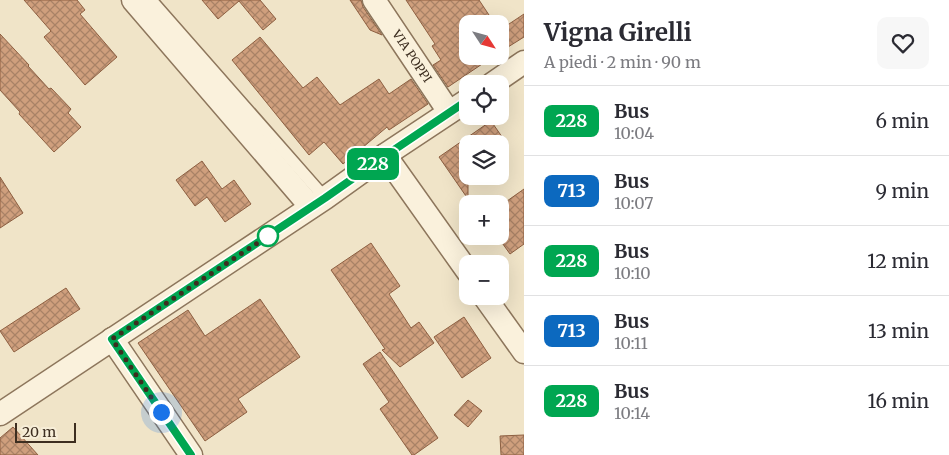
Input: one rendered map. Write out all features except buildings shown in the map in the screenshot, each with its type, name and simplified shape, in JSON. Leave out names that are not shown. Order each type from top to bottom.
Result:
[{"type":"street","points":[[133,0],[318,202]]},
{"type":"street","name":"VIA POPPI","points":[[374,0],[458,106]]},
{"type":"street","points":[[505,75],[524,62]]},
{"type":"street","points":[[0,414],[318,202],[458,106]]},
{"type":"street","points":[[385,156],[459,259]]},
{"type":"street","points":[[490,305],[524,352]]},
{"type":"street","points":[[112,339],[191,455]]},
{"type":"lane","points":[[151,0],[318,202]]},
{"type":"bus line","name":"228","points":[[191,455],[112,339],[325,198],[459,106]]},
{"type":"route","points":[[161,412],[112,339],[268,236]]}]
